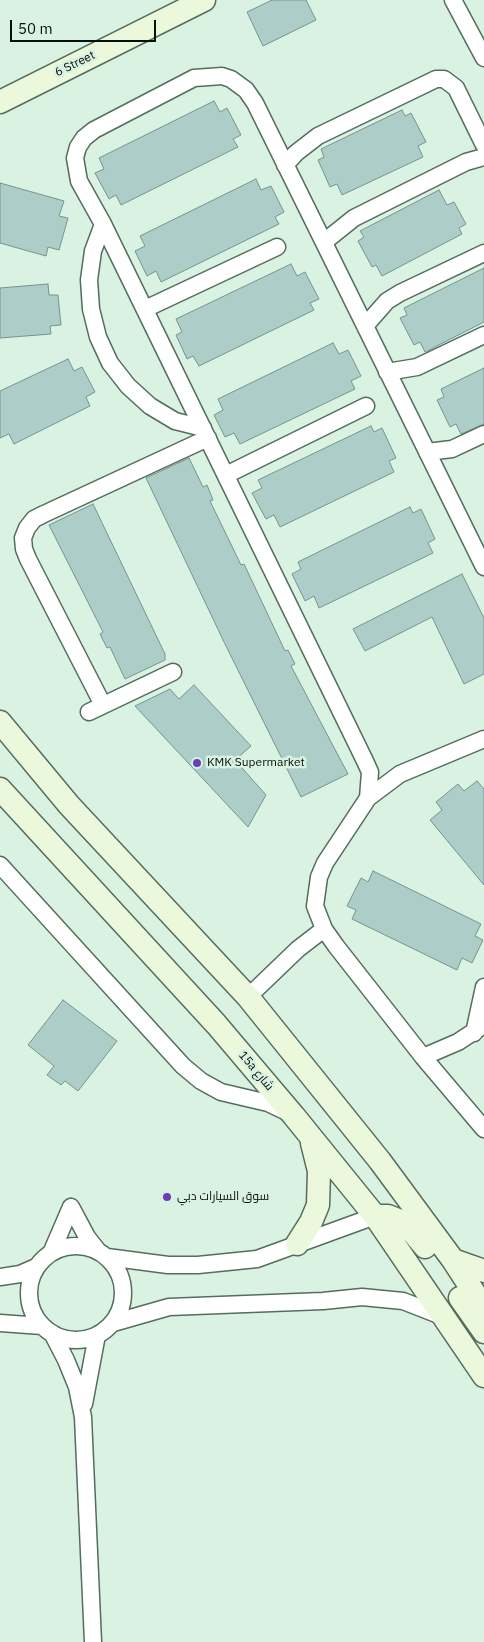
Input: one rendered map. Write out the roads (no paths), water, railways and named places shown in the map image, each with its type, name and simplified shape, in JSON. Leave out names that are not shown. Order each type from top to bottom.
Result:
[{"type":"main road","name":"6 Street","points":[[0,102],[204,0]]},
{"type":"main road","points":[[0,722],[68,805],[248,997],[350,1122],[453,1260],[484,1308]]},
{"type":"main road","name":"15a شارع","points":[[0,788],[216,1024],[294,1116],[375,1216],[484,1376]]},
{"type":"main road","points":[[297,1244],[312,1222],[318,1205],[319,1170],[311,1137]]},
{"type":"main road","points":[[375,1216],[397,1219],[411,1228],[484,1332]]},
{"type":"main road","points":[[453,1260],[484,1271]]},
{"type":"street","points":[[453,0],[484,58]]},
{"type":"street","points":[[368,798],[370,772],[365,761],[145,309],[75,170],[74,158],[84,138],[94,130],[194,78],[222,76],[231,79],[246,90],[255,103],[484,567]]},
{"type":"street","points":[[285,165],[306,144],[318,136],[436,79],[444,80],[456,88],[484,145]]},
{"type":"street","points":[[324,242],[354,218],[466,162],[484,157]]},
{"type":"street","points":[[103,224],[92,261],[89,280],[90,309],[98,337],[110,363],[128,386],[150,406],[175,420],[205,433]]},
{"type":"street","points":[[145,309],[277,247]]},
{"type":"street","points":[[365,326],[382,306],[400,293],[484,253]]},
{"type":"street","points":[[387,372],[417,367],[484,335]]},
{"type":"street","points":[[226,475],[366,406]]},
{"type":"street","points":[[173,672],[96,709],[28,559],[24,549],[23,538],[27,528],[34,520],[205,433]]},
{"type":"street","points":[[427,452],[452,449],[484,434]]},
{"type":"street","points":[[484,739],[400,774],[368,798],[319,877],[315,906],[324,929],[423,1057],[484,1129]]},
{"type":"street","points":[[0,865],[183,1066],[201,1081],[221,1092],[268,1103],[294,1116]]},
{"type":"street","points":[[248,997],[298,948],[324,929]]},
{"type":"street","points":[[423,1057],[479,1029],[484,987]]},
{"type":"street","points":[[0,1323],[47,1330],[66,1339],[82,1340],[97,1335],[112,1323],[120,1310],[122,1289],[116,1268],[87,1237],[71,1207],[52,1251],[36,1267],[29,1282],[29,1298],[33,1313],[47,1330],[66,1360],[77,1387],[83,1417],[93,1642]]},
{"type":"street","points":[[52,1251],[67,1246],[83,1246],[102,1254],[168,1265],[229,1263],[257,1259],[375,1216]]},
{"type":"street","points":[[0,1277],[20,1274],[36,1267]]},
{"type":"street","points":[[112,1323],[169,1307],[323,1301],[362,1297],[403,1300],[445,1318]]},
{"type":"street","points":[[83,1417],[97,1335]]},
{"type":"place","name":"KMK Supermarket","points":[[197,763]]},
{"type":"place","name":"سوق السيارات دبي","points":[[167,1197]]}]
